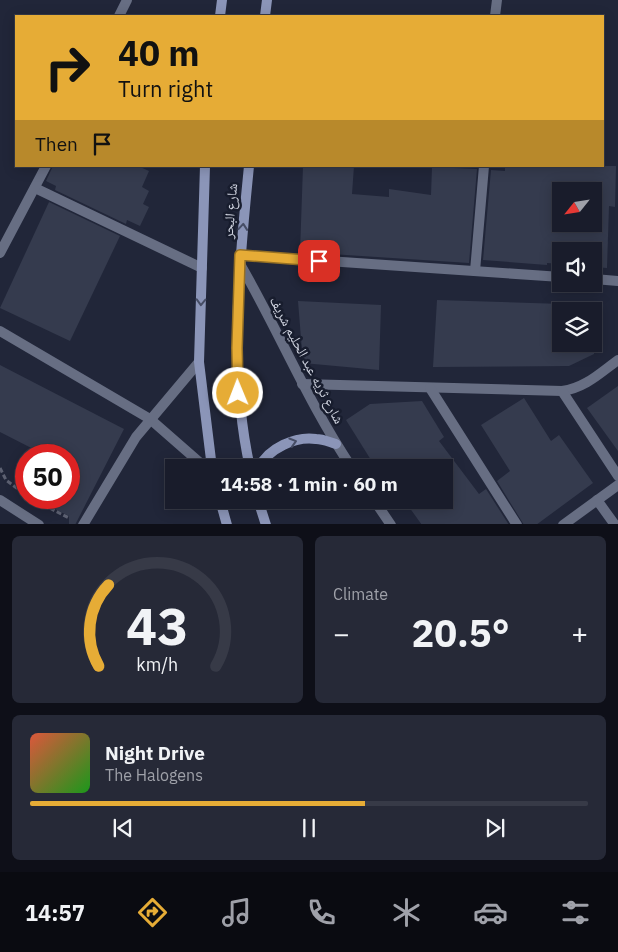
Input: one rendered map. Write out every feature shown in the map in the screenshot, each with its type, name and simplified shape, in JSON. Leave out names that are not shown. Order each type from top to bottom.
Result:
[{"type":"main road","points":[[220,15],[222,0]]},
{"type":"main road","points":[[265,15],[267,0]]},
{"type":"main road","name":"شارع البحر","points":[[205,167],[198,362],[211,459]]},
{"type":"main road","name":"شارع البحر","points":[[248,167],[240,260],[237,348],[238,393],[243,438],[248,459]]},
{"type":"main road","points":[[266,459],[276,449],[295,440],[316,438],[336,444]]},
{"type":"main road","points":[[223,509],[227,524]]},
{"type":"main road","points":[[261,509],[266,524]]},
{"type":"street","points":[[120,15],[127,0]]},
{"type":"street","points":[[496,15],[497,0]]},
{"type":"street","points":[[0,253],[46,167]]},
{"type":"street","points":[[476,271],[484,167]]},
{"type":"street","points":[[35,188],[202,268]]},
{"type":"street","points":[[240,260],[552,276]]},
{"type":"street","name":"شارع ثريه عبد الحليم شريف","points":[[240,260],[302,384],[346,459]]},
{"type":"street","points":[[602,280],[618,281]]},
{"type":"street","points":[[0,331],[150,419],[196,459]]},
{"type":"street","points":[[302,384],[562,391],[588,382],[618,360]]},
{"type":"street","points":[[83,524],[136,437],[198,362]]},
{"type":"street","points":[[430,388],[517,524]]},
{"type":"street","points":[[562,391],[618,476]]},
{"type":"street","points":[[563,524],[618,485]]},
{"type":"street","points":[[0,500],[39,524]]},
{"type":"street","points":[[597,500],[615,524]]},
{"type":"street","points":[[380,509],[391,524]]},
{"type":"path","points":[[0,468],[6,480],[15,487]]},
{"type":"path","points":[[51,509],[72,520]]},
{"type":"building","points":[[616,166],[615,207],[609,206],[607,268],[602,268],[602,242],[552,242],[552,263],[547,263],[547,265],[483,260],[491,170],[505,171],[505,167]]},
{"type":"building","points":[[53,167],[140,167],[149,171],[142,187],[149,191],[143,204],[149,207],[140,226],[127,220],[126,224],[55,190],[56,186],[46,181]]},
{"type":"building","points":[[303,167],[354,167],[352,194],[389,197],[389,189],[431,195],[432,167],[477,169],[469,263],[300,252]]},
{"type":"building","points":[[49,202],[120,236],[70,341],[0,308]]},
{"type":"building","points":[[437,300],[552,304],[552,352],[594,352],[594,354],[569,366],[433,367]]},
{"type":"building","points":[[298,301],[381,305],[379,370],[303,363]]},
{"type":"building","points":[[0,365],[124,429],[76,524],[69,524],[69,516],[55,509],[80,509],[80,444],[23,444],[0,432]]},
{"type":"building","points":[[618,386],[618,451],[587,408]]},
{"type":"building","points":[[524,398],[551,441],[559,435],[593,483],[537,524],[523,524],[497,481],[510,471],[481,425]]},
{"type":"building","points":[[422,401],[444,437],[439,441],[453,459],[370,459],[346,420],[370,404]]},
{"type":"building","points":[[453,460],[479,494],[486,489],[508,524],[421,524],[410,509],[453,509]]},
{"type":"route","points":[[238,393],[237,348],[240,255],[319,261]]}]
